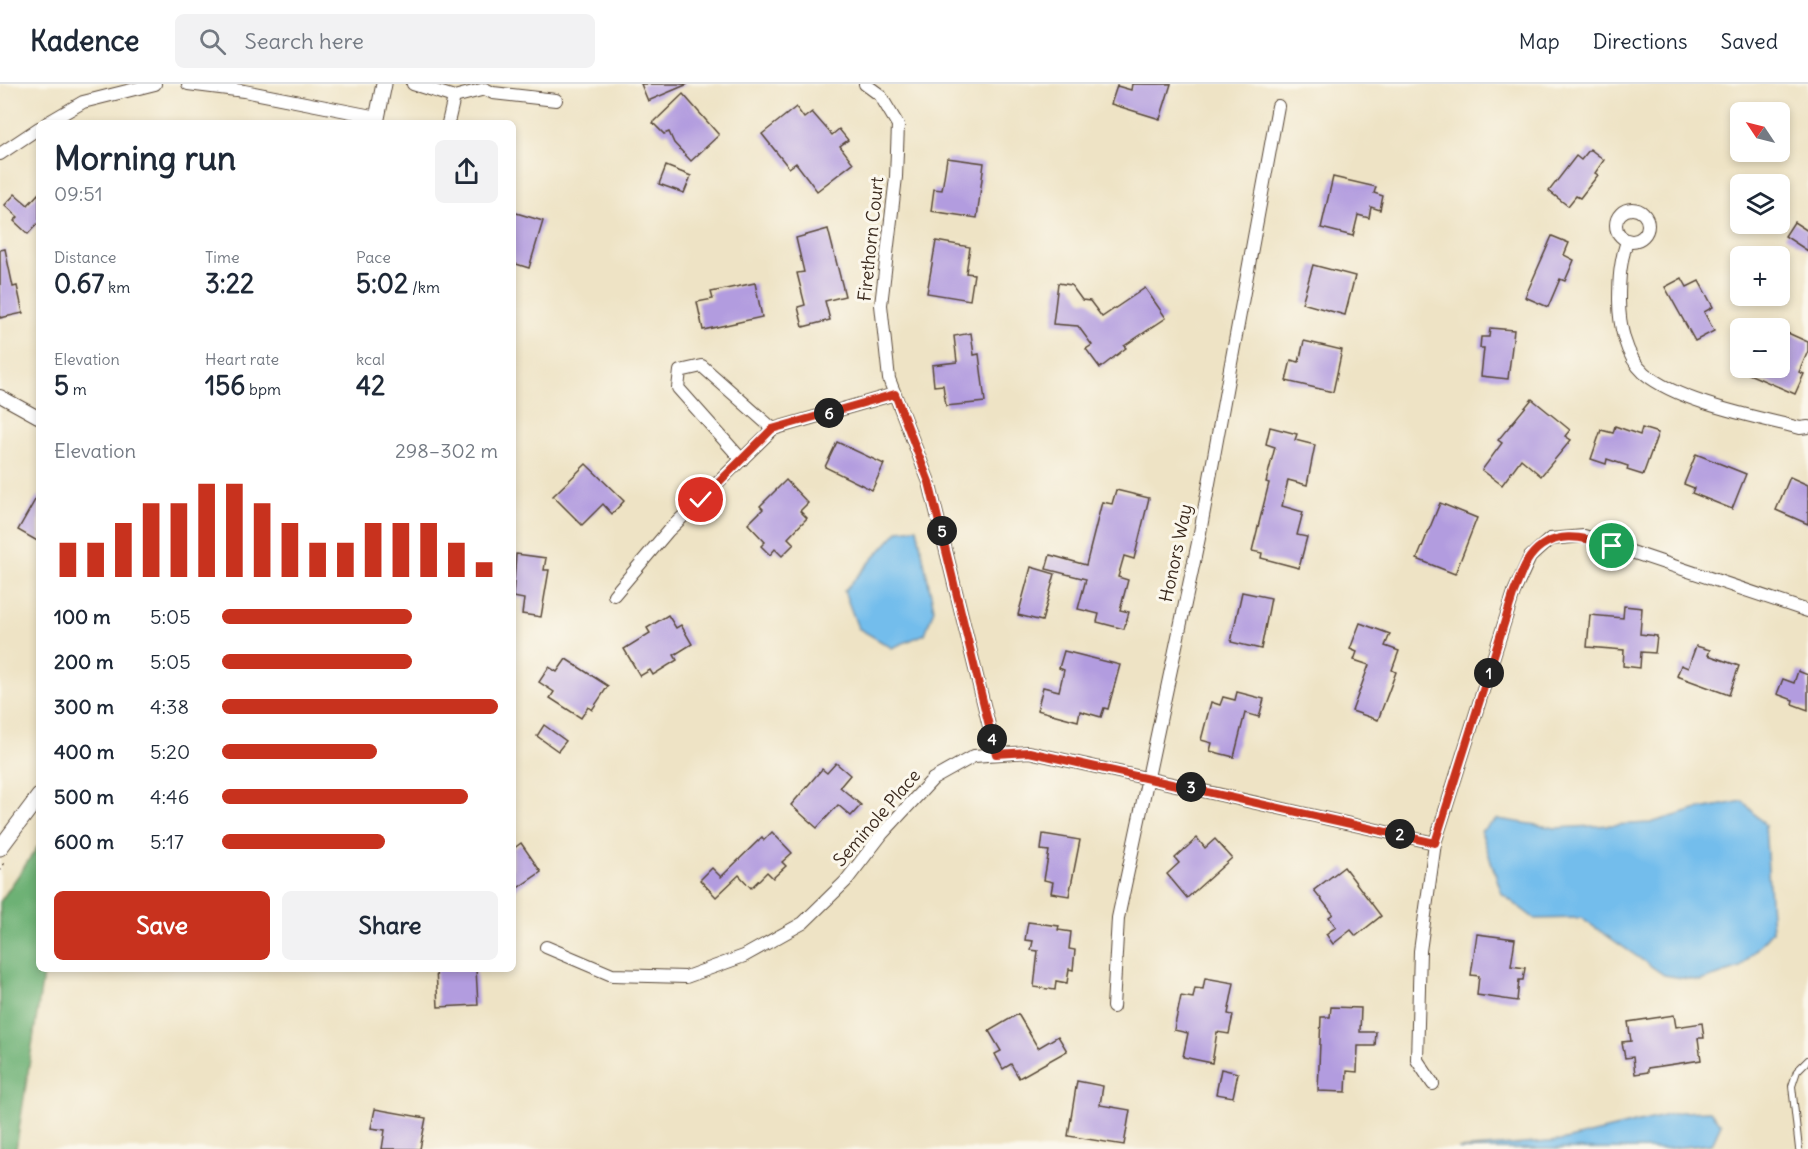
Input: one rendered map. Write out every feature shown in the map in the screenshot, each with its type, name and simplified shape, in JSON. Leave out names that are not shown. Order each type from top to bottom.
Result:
[{"type":"street","points":[[52,120],[83,102],[155,84]]},
{"type":"street","points":[[188,84],[244,91],[377,120],[384,84]]},
{"type":"street","points":[[413,84],[454,97],[484,89],[494,93],[556,100]]},
{"type":"street","name":"Firethorn Court","points":[[865,84],[880,95],[898,125],[896,177],[881,305],[889,379],[929,482],[996,754]]},
{"type":"street","points":[[449,120],[454,97]]},
{"type":"street","name":"Honors Way","points":[[1113,1007],[1118,918],[1199,538],[1278,106]]},
{"type":"street","points":[[0,154],[36,130]]},
{"type":"street","points":[[1627,241],[1619,262],[1619,312],[1625,343],[1643,372],[1672,391],[1800,428],[1808,427]]},
{"type":"street","points":[[742,460],[678,388],[680,371],[702,366],[772,429]]},
{"type":"street","points":[[614,596],[668,531],[772,429],[895,394]]},
{"type":"street","points":[[0,396],[36,416]]},
{"type":"street","points":[[1433,1084],[1417,1060],[1420,951],[1435,843],[1514,592],[1530,557],[1550,539],[1584,536],[1808,611]]},
{"type":"street","name":"Seminole Place","points":[[546,947],[612,975],[686,977],[744,956],[803,922],[845,882],[882,834],[933,779],[974,756],[1029,752],[1435,843]]},
{"type":"street","points":[[0,848],[36,800]]},
{"type":"lane","points":[[1799,1149],[1792,1086],[1797,1071],[1808,1060]]},
{"type":"green space","points":[[36,849],[36,972],[44,972],[16,1149],[0,1149],[0,902]]},
{"type":"water","points":[[917,528],[934,609],[925,634],[892,648],[858,628],[844,591],[899,530]]},
{"type":"water","points":[[1743,801],[1765,825],[1772,931],[1740,968],[1700,981],[1664,975],[1581,918],[1535,919],[1502,894],[1481,831],[1498,819],[1556,828],[1650,823],[1695,810]]},
{"type":"water","points":[[1710,1111],[1721,1124],[1712,1144],[1663,1149],[1458,1149],[1561,1141],[1680,1112]]},
{"type":"building","points":[[641,84],[688,84],[648,101]]},
{"type":"building","points":[[1132,84],[1171,84],[1160,119],[1111,104],[1117,86],[1131,90]]},
{"type":"building","points":[[683,94],[719,135],[691,161],[674,143],[669,132],[664,134],[653,123]]},
{"type":"building","points":[[796,107],[804,118],[812,112],[832,135],[839,129],[848,140],[840,146],[853,163],[817,191],[796,163],[789,168],[762,134]]},
{"type":"building","points":[[1590,149],[1604,160],[1595,173],[1598,175],[1580,198],[1576,196],[1568,206],[1549,191],[1576,156],[1581,160]]},
{"type":"building","points":[[947,158],[984,163],[977,218],[931,211],[934,189],[942,190]]},
{"type":"building","points":[[666,166],[691,176],[684,193],[659,184]]},
{"type":"building","points":[[1333,177],[1376,187],[1374,193],[1383,196],[1380,210],[1371,207],[1369,218],[1358,215],[1353,236],[1321,228]]},
{"type":"building","points":[[15,194],[28,205],[36,196],[36,225],[28,234],[14,221],[18,217],[5,205]]},
{"type":"building","points":[[516,213],[543,221],[529,268],[516,264]]},
{"type":"building","points":[[1794,222],[1808,231],[1808,251],[1785,236],[1790,234],[1790,228]]},
{"type":"building","points":[[828,229],[845,296],[825,301],[830,320],[803,327],[798,307],[805,305],[797,273],[804,272],[796,238]]},
{"type":"building","points":[[1552,236],[1569,243],[1564,255],[1574,260],[1565,281],[1560,279],[1548,307],[1525,297]]},
{"type":"building","points":[[936,241],[970,247],[966,273],[974,274],[970,300],[927,293]]},
{"type":"building","points":[[5,249],[13,287],[17,286],[23,313],[0,318],[0,250]]},
{"type":"building","points":[[1313,265],[1355,276],[1345,315],[1302,303]]},
{"type":"building","points":[[1682,278],[1687,287],[1699,281],[1713,307],[1704,312],[1714,331],[1695,341],[1665,287]]},
{"type":"building","points":[[755,283],[762,317],[703,330],[697,302],[713,299],[711,292]]},
{"type":"building","points":[[1058,283],[1071,285],[1082,300],[1090,301],[1102,317],[1145,288],[1166,318],[1124,346],[1126,348],[1100,368],[1086,349],[1092,345],[1078,326],[1053,324]]},
{"type":"building","points":[[1490,328],[1514,330],[1508,379],[1481,376],[1484,348],[1480,348],[1481,337],[1489,337]]},
{"type":"building","points":[[971,333],[974,355],[979,354],[985,402],[946,406],[943,385],[934,386],[932,365],[957,362],[954,336]]},
{"type":"building","points":[[1790,334],[1808,342],[1808,351],[1799,372],[1804,374],[1795,394],[1758,378],[1790,378]]},
{"type":"building","points":[[1304,341],[1342,350],[1333,392],[1286,381],[1291,360],[1299,362]]},
{"type":"building","points":[[1532,399],[1570,430],[1565,436],[1571,440],[1541,476],[1521,459],[1502,485],[1482,470],[1502,443],[1498,440]]},
{"type":"building","points":[[1615,426],[1640,435],[1642,428],[1658,433],[1643,475],[1627,470],[1628,466],[1607,459],[1606,464],[1591,459],[1601,430],[1613,433]]},
{"type":"building","points":[[1270,427],[1297,434],[1295,440],[1315,445],[1307,485],[1288,480],[1282,506],[1303,512],[1297,535],[1307,537],[1299,568],[1261,558],[1262,553],[1252,551],[1269,483],[1266,482],[1275,447],[1266,444]]},
{"type":"building","points":[[837,442],[884,464],[872,490],[825,467]]},
{"type":"building","points":[[1696,454],[1746,474],[1732,509],[1692,493],[1694,488],[1684,484]]},
{"type":"building","points":[[586,464],[624,501],[612,514],[603,504],[582,525],[553,496]]},
{"type":"building","points":[[1790,477],[1808,485],[1808,524],[1776,510]]},
{"type":"building","points":[[786,480],[808,503],[800,511],[807,518],[788,538],[794,544],[782,556],[775,549],[770,555],[761,546],[765,542],[748,524],[763,509],[760,506]]},
{"type":"building","points":[[1116,490],[1149,498],[1134,559],[1124,556],[1118,577],[1128,580],[1120,610],[1129,612],[1124,629],[1097,622],[1099,614],[1078,609],[1086,579],[1046,569],[1050,555],[1086,565],[1102,502],[1112,504]]},
{"type":"building","points":[[36,498],[36,540],[18,530]]},
{"type":"building","points":[[1440,503],[1477,518],[1455,574],[1417,559]]},
{"type":"building","points":[[516,554],[546,558],[544,570],[549,570],[541,617],[522,614],[524,599],[516,598]]},
{"type":"building","points":[[1031,567],[1055,574],[1042,621],[1018,615]]},
{"type":"building","points":[[1242,592],[1271,598],[1261,649],[1231,642]]},
{"type":"building","points":[[1624,606],[1642,608],[1640,634],[1657,636],[1655,653],[1641,652],[1640,668],[1623,666],[1624,650],[1587,647],[1590,615],[1623,618]]},
{"type":"building","points":[[668,615],[676,628],[681,625],[692,644],[674,655],[677,660],[653,675],[650,670],[640,676],[624,649],[650,633],[647,628]]},
{"type":"building","points":[[1360,623],[1390,634],[1385,646],[1399,651],[1392,670],[1396,672],[1378,720],[1352,711],[1369,665],[1354,660],[1357,652],[1350,649]]},
{"type":"building","points":[[1696,646],[1710,650],[1708,655],[1739,666],[1729,695],[1677,676],[1681,665],[1688,668]]},
{"type":"building","points":[[1064,651],[1120,665],[1108,709],[1104,708],[1101,717],[1080,711],[1078,721],[1037,710],[1043,687],[1059,691],[1064,670],[1059,668]]},
{"type":"building","points":[[566,659],[608,686],[592,710],[588,707],[581,718],[550,698],[554,692],[539,682],[549,667],[557,672]]},
{"type":"building","points":[[1798,671],[1808,675],[1808,710],[1792,704],[1793,700],[1777,694],[1783,679],[1794,683]]},
{"type":"building","points":[[1237,692],[1264,699],[1259,717],[1245,713],[1234,757],[1210,751],[1212,743],[1201,740],[1211,702],[1220,705],[1223,697],[1235,700]]},
{"type":"building","points":[[544,725],[566,741],[558,751],[537,736]]},
{"type":"building","points":[[836,763],[850,775],[840,787],[861,805],[851,816],[838,805],[817,828],[791,805],[822,769],[827,773]]},
{"type":"building","points":[[772,832],[792,853],[782,862],[786,866],[773,878],[767,872],[751,888],[739,875],[716,897],[700,880],[712,868],[721,877],[762,837],[764,840]]},
{"type":"building","points":[[1043,834],[1080,840],[1069,896],[1051,893],[1053,882],[1044,880],[1049,851],[1041,850]]},
{"type":"building","points":[[1197,838],[1205,848],[1215,839],[1232,858],[1187,898],[1167,874],[1179,863],[1175,858]]},
{"type":"building","points":[[521,843],[541,872],[516,889],[516,847]]},
{"type":"building","points":[[1344,867],[1381,916],[1356,936],[1351,930],[1333,944],[1326,934],[1336,927],[1329,917],[1333,914],[1314,890]]},
{"type":"building","points":[[1028,922],[1059,926],[1058,930],[1071,932],[1069,949],[1075,950],[1073,970],[1069,969],[1067,983],[1056,981],[1055,990],[1034,987],[1038,951],[1031,950],[1033,941],[1025,940]]},
{"type":"building","points":[[1477,934],[1515,939],[1511,966],[1525,968],[1523,980],[1519,980],[1517,1001],[1477,995],[1479,976],[1471,975]]},
{"type":"building","points":[[436,972],[476,972],[478,1005],[438,1007]]},
{"type":"building","points":[[1205,978],[1234,983],[1228,1014],[1233,1015],[1229,1034],[1217,1032],[1212,1063],[1183,1057],[1188,1033],[1174,1030],[1181,996],[1193,998],[1195,988],[1203,989]]},
{"type":"building","points":[[1331,1007],[1361,1008],[1360,1032],[1376,1032],[1375,1046],[1358,1046],[1357,1072],[1347,1071],[1346,1092],[1318,1091],[1321,1017],[1330,1017]]},
{"type":"building","points":[[1018,1014],[1038,1048],[1058,1036],[1067,1051],[1019,1078],[1011,1064],[1003,1069],[995,1054],[1001,1051],[989,1031]]},
{"type":"building","points":[[1674,1015],[1676,1027],[1702,1023],[1704,1038],[1698,1038],[1701,1060],[1648,1068],[1648,1072],[1635,1074],[1633,1057],[1625,1058],[1622,1042],[1631,1041],[1628,1022]]},
{"type":"building","points":[[1221,1069],[1238,1073],[1233,1097],[1216,1094]]},
{"type":"building","points":[[1077,1081],[1103,1086],[1100,1105],[1130,1110],[1124,1145],[1068,1136]]},
{"type":"building","points":[[375,1109],[426,1118],[420,1149],[382,1149],[385,1130],[371,1128]]},
{"type":"route","points":[[701,500],[772,429],[895,394],[929,482],[996,754],[1029,752],[1435,843],[1458,763],[1492,667],[1514,592],[1530,557],[1550,539],[1584,536],[1612,546]]}]
